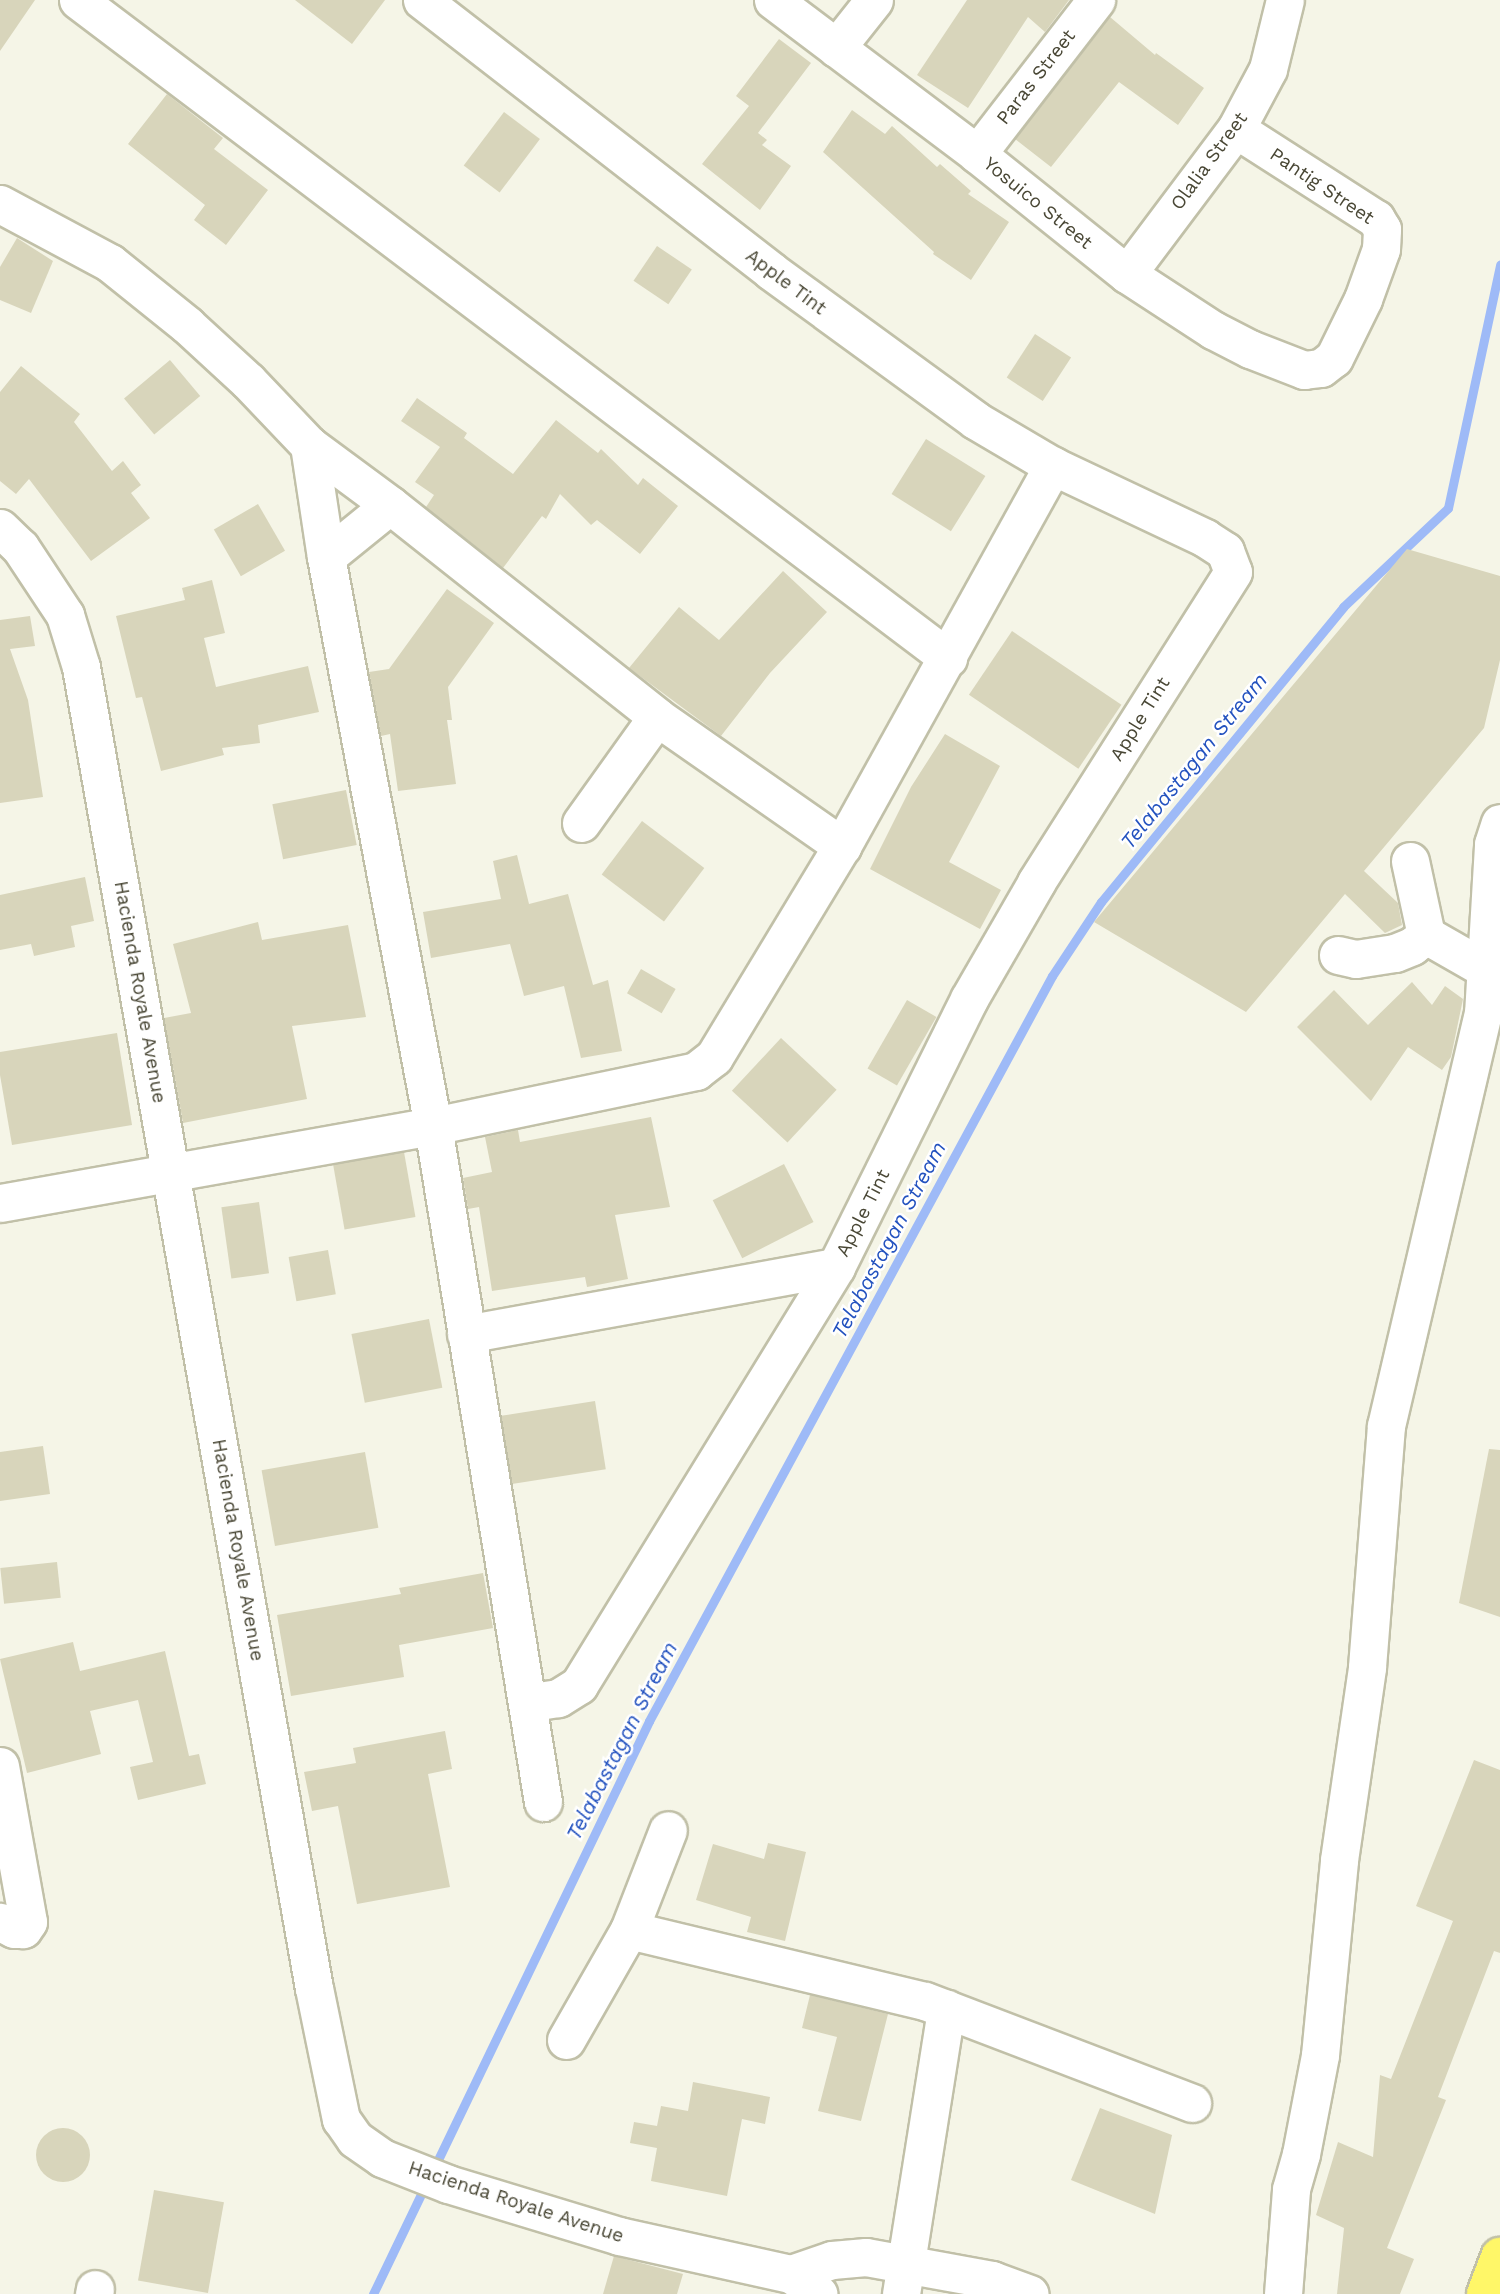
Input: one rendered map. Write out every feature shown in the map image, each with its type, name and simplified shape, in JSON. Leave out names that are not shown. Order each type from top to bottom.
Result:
[{"type":"highway","points":[[1486,2294],[1500,2257]]},
{"type":"street","points":[[78,0],[948,658]]},
{"type":"street","name":"Apple Tint","points":[[422,0],[841,324],[975,420],[1053,466],[1205,538],[1226,551],[1233,572],[1036,883],[991,960],[836,1267],[579,1685],[558,1698],[527,1703]]},
{"type":"street","name":"Yosuico Street","points":[[773,0],[977,154],[1127,274],[1213,330],[1250,349],[1304,370],[1321,368]]},
{"type":"street","points":[[836,48],[874,0]]},
{"type":"street","name":"Paras Street","points":[[977,154],[1096,0]]},
{"type":"street","name":"Olalia Street","points":[[1127,274],[1236,129],[1268,69],[1286,0]]},
{"type":"street","name":"Pantig Street","points":[[1236,129],[1376,219],[1382,229],[1381,249],[1363,299],[1334,358],[1321,368]]},
{"type":"street","points":[[0,204],[110,263],[187,325],[248,381],[309,445],[390,505],[657,717],[842,846]]},
{"type":"street","points":[[309,445],[326,557],[433,1126],[543,1802]]},
{"type":"street","points":[[0,1203],[172,1175],[433,1126],[696,1071],[714,1057],[842,846],[1053,466]]},
{"type":"street","points":[[326,557],[390,505]]},
{"type":"street","name":"Hacienda Royale Avenue","points":[[0,528],[20,547],[65,615],[81,667],[312,1975],[341,2119],[355,2139],[382,2158],[448,2184],[619,2236],[805,2284],[832,2260],[866,2257],[905,2279],[992,2280],[1030,2294]]},
{"type":"street","points":[[581,822],[657,717]]},
{"type":"street","points":[[1283,2294],[1291,2189],[1301,2154],[1320,2055],[1339,1860],[1367,1667],[1386,1426],[1483,1014],[1493,844],[1500,823]]},
{"type":"street","points":[[1410,861],[1426,935],[1487,970]]},
{"type":"street","points":[[1338,955],[1356,959],[1395,953],[1412,946],[1426,935]]},
{"type":"street","points":[[466,1334],[836,1267]]},
{"type":"street","points":[[0,1766],[28,1922],[23,1930],[0,1922]]},
{"type":"street","points":[[566,2040],[629,1930],[668,1830]]},
{"type":"street","points":[[629,1930],[946,2009],[1192,2103]]},
{"type":"street","points":[[905,2279],[946,2009]]},
{"type":"building","points":[[0,0],[35,0],[0,51]]},
{"type":"building","points":[[295,0],[385,0],[352,44]]},
{"type":"building","points":[[967,0],[1069,0],[1045,32],[1028,17],[968,108],[917,75]]},
{"type":"building","points":[[1110,17],[1155,55],[1156,53],[1204,88],[1178,125],[1119,82],[1051,167],[1015,139]]},
{"type":"building","points":[[779,39],[811,63],[758,133],[767,140],[762,145],[791,166],[760,210],[702,164],[749,106],[736,96]]},
{"type":"building","points":[[167,94],[223,138],[214,149],[268,190],[226,245],[194,220],[205,205],[128,144]]},
{"type":"building","points":[[852,110],[885,134],[892,126],[937,167],[940,164],[971,191],[968,194],[1009,222],[971,280],[933,254],[934,252],[823,152]]},
{"type":"building","points":[[504,112],[540,139],[500,193],[464,166]]},
{"type":"building","points":[[17,238],[53,261],[31,313],[0,300],[0,267]]},
{"type":"building","points":[[657,246],[692,269],[668,304],[634,281]]},
{"type":"building","points":[[1035,334],[1071,357],[1043,401],[1007,378]]},
{"type":"building","points":[[170,360],[200,396],[154,435],[124,399]]},
{"type":"building","points":[[21,366],[80,414],[74,422],[112,471],[123,461],[141,485],[131,493],[150,518],[91,561],[29,479],[16,494],[0,481],[0,392]]},
{"type":"building","points":[[417,398],[467,433],[464,438],[513,474],[556,420],[598,453],[601,449],[638,485],[643,478],[678,506],[640,554],[597,520],[591,525],[560,494],[546,519],[542,516],[503,568],[426,507],[434,495],[415,482],[440,447],[401,421]]},
{"type":"building","points":[[926,439],[985,476],[951,531],[892,494]]},
{"type":"building","points":[[258,504],[285,551],[241,576],[214,530]]},
{"type":"building","points":[[1407,549],[1500,576],[1500,660],[1484,728],[1364,871],[1398,903],[1402,925],[1385,933],[1345,894],[1246,1012],[1094,922]]},
{"type":"building","points":[[783,571],[827,612],[770,673],[721,736],[629,668],[679,607],[719,640]]},
{"type":"building","points":[[212,580],[225,633],[204,638],[216,687],[308,666],[319,712],[258,725],[260,743],[222,748],[224,755],[161,771],[142,697],[136,698],[116,616],[185,600],[182,588]]},
{"type":"building","points":[[447,589],[494,623],[448,687],[452,720],[447,720],[456,784],[398,791],[390,734],[381,736],[369,672],[389,669]]},
{"type":"building","points":[[30,616],[35,646],[10,649],[28,700],[43,797],[0,803],[0,620]]},
{"type":"building","points":[[1012,631],[1121,705],[1078,769],[969,695]]},
{"type":"building","points":[[945,734],[1000,766],[949,862],[1001,890],[980,929],[870,869],[911,787]]},
{"type":"building","points":[[346,790],[357,845],[283,859],[272,804]]},
{"type":"building","points":[[642,821],[704,868],[664,921],[602,875]]},
{"type":"building","points":[[517,855],[529,904],[568,894],[593,985],[608,980],[622,1051],[581,1058],[564,986],[524,996],[510,944],[431,958],[423,912],[501,899],[493,861]]},
{"type":"building","points":[[85,877],[94,921],[71,926],[75,947],[34,956],[31,944],[0,950],[0,895]]},
{"type":"building","points":[[258,922],[262,940],[348,925],[366,1017],[292,1026],[307,1099],[183,1123],[164,1018],[191,1013],[173,944]]},
{"type":"building","points":[[641,969],[676,989],[662,1013],[627,993]]},
{"type":"building","points":[[1412,982],[1432,1005],[1445,986],[1463,999],[1451,1057],[1442,1070],[1408,1047],[1371,1101],[1297,1027],[1334,990],[1368,1025]]},
{"type":"building","points":[[907,1000],[936,1017],[897,1085],[868,1068]]},
{"type":"building","points":[[117,1033],[132,1125],[12,1145],[0,1075],[0,1052]]},
{"type":"building","points":[[781,1038],[837,1090],[787,1142],[732,1091]]},
{"type":"building","points":[[651,1117],[670,1207],[615,1215],[628,1279],[587,1287],[585,1277],[492,1291],[479,1207],[468,1209],[463,1178],[492,1172],[485,1137],[518,1130],[520,1142]]},
{"type":"building","points":[[404,1152],[415,1217],[345,1229],[333,1165]]},
{"type":"building","points":[[784,1164],[814,1222],[742,1258],[713,1200]]},
{"type":"building","points":[[259,1202],[269,1273],[231,1279],[221,1207]]},
{"type":"building","points":[[328,1250],[336,1294],[296,1301],[289,1257]]},
{"type":"building","points":[[429,1319],[442,1388],[365,1403],[351,1334]]},
{"type":"building","points":[[595,1401],[606,1469],[512,1484],[501,1416]]},
{"type":"building","points":[[43,1446],[50,1494],[0,1501],[0,1452]]},
{"type":"building","points":[[1489,1449],[1500,1450],[1500,1617],[1459,1603]]},
{"type":"building","points":[[365,1452],[378,1528],[275,1546],[262,1470]]},
{"type":"building","points":[[57,1562],[61,1598],[4,1604],[0,1568]]},
{"type":"building","points":[[483,1573],[493,1628],[399,1645],[404,1677],[291,1696],[277,1615],[401,1594],[399,1588]]},
{"type":"building","points":[[73,1642],[80,1671],[165,1651],[189,1756],[199,1754],[206,1784],[138,1800],[130,1767],[153,1762],[138,1700],[90,1711],[101,1754],[27,1773],[0,1659]]},
{"type":"building","points":[[445,1731],[452,1769],[428,1774],[450,1887],[357,1904],[338,1806],[312,1811],[304,1772],[356,1763],[353,1748]]},
{"type":"building","points":[[1474,1760],[1500,1770],[1500,1953],[1494,1951],[1438,2097],[1446,2100],[1387,2248],[1414,2259],[1400,2294],[1337,2294],[1344,2228],[1316,2215],[1338,2142],[1373,2157],[1380,2075],[1391,2079],[1453,1921],[1416,1906]]},
{"type":"building","points":[[768,1843],[806,1852],[785,1941],[747,1932],[751,1917],[696,1900],[713,1844],[764,1859]]},
{"type":"building","points":[[810,1995],[888,2014],[861,2121],[818,2111],[837,2037],[802,2028]]},
{"type":"building","points":[[693,2082],[770,2097],[765,2124],[742,2119],[727,2196],[651,2181],[657,2148],[630,2143],[634,2122],[657,2126],[661,2106],[688,2111]]},
{"type":"building","points":[[1100,2108],[1172,2135],[1155,2214],[1071,2180]]},
{"type":"building","points":[[63,2128],[82,2136],[90,2155],[82,2174],[63,2182],[44,2174],[36,2155],[44,2136]]},
{"type":"building","points":[[154,2190],[224,2202],[208,2293],[138,2281]]},
{"type":"building","points":[[614,2256],[683,2274],[677,2294],[603,2294]]},
{"type":"waterway","name":"Telabastagan Stream","points":[[434,2168],[649,1721],[1052,976],[1101,902],[1343,607],[1448,508],[1500,265]]},
{"type":"waterway","name":"Telabastagan Stream","points":[[373,2294],[426,2184]]}]
